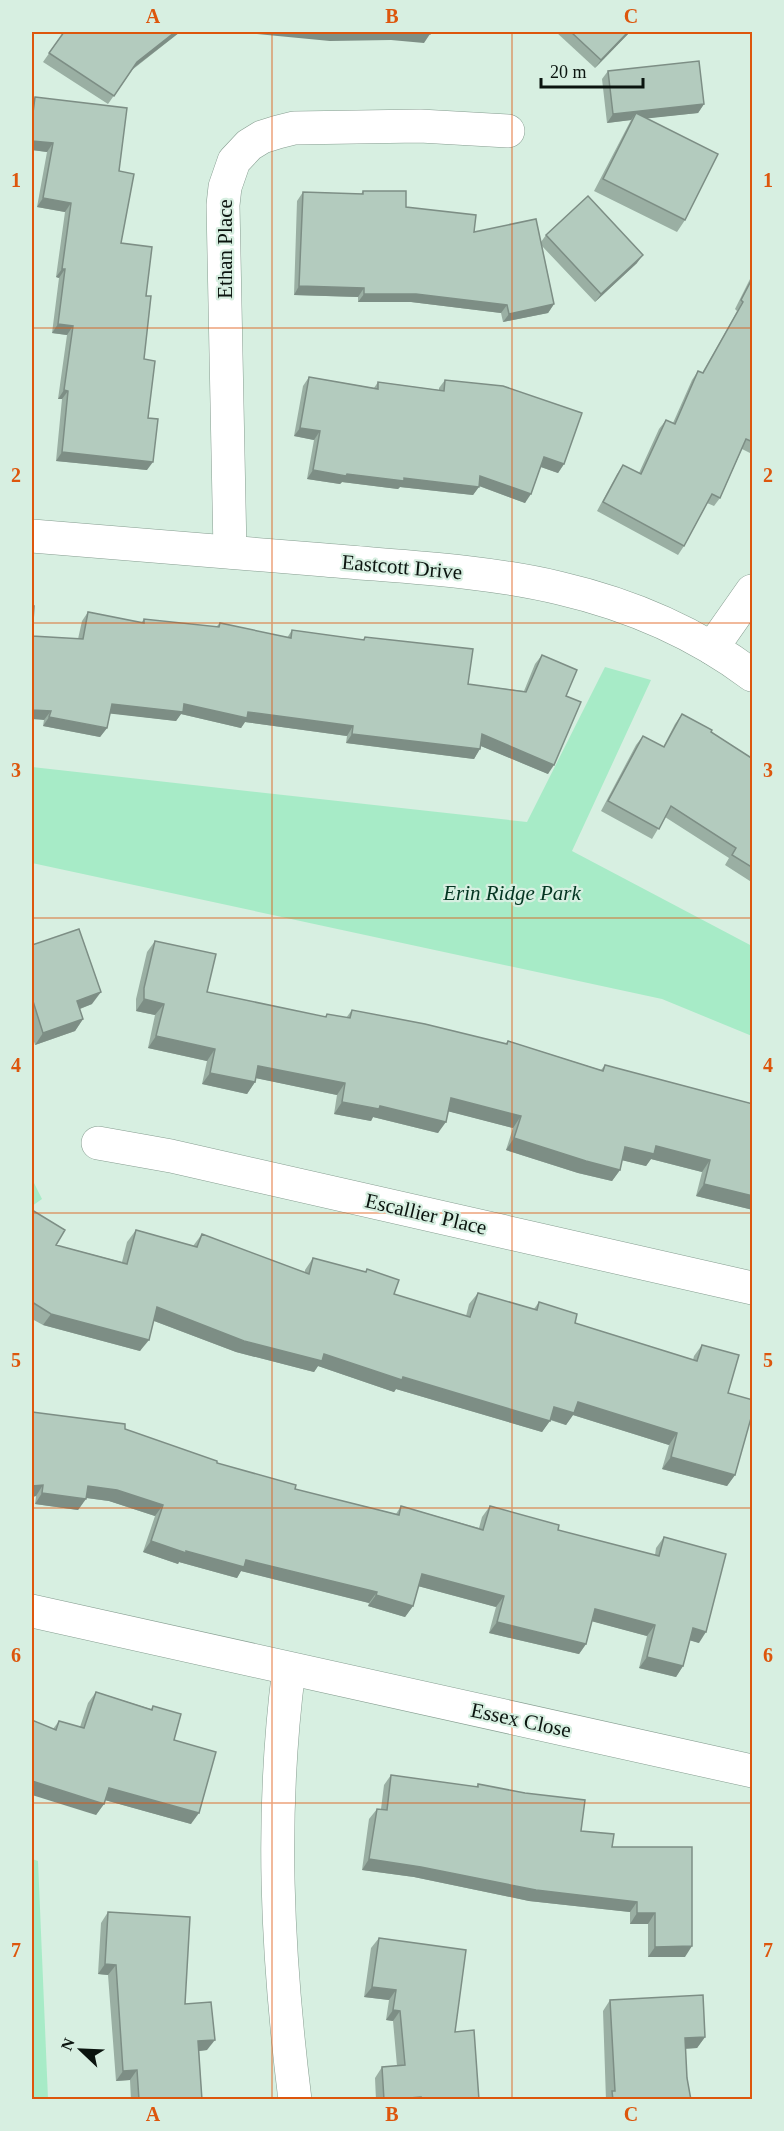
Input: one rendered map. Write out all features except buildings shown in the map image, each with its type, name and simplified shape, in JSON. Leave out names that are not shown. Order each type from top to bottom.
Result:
[{"type":"street","name":"Ethan Place","points":[[230,552],[223,206],[225,187],[234,161],[249,145],[262,137],[294,128],[420,126],[508,131]]},
{"type":"street","name":"Eastcott Drive","points":[[32,536],[487,575],[560,588],[634,611],[712,648],[753,675]]},
{"type":"street","points":[[712,648],[753,591]]},
{"type":"street","name":"Escallier Place","points":[[98,1143],[171,1156],[753,1288]]},
{"type":"street","name":"Essex Close","points":[[32,1611],[753,1771]]},
{"type":"street","points":[[290,1669],[281,1741],[277,1874],[284,2009],[295,2100]]},
{"type":"green space","name":"Erin Ridge Park","points":[[605,667],[651,680],[572,851],[752,946],[752,1036],[662,999],[32,863],[32,767],[527,822]]},
{"type":"green space","points":[[32,1179],[42,1199],[32,1206]]},
{"type":"green space","points":[[32,1859],[38,1861],[48,2099],[32,2099]]}]
